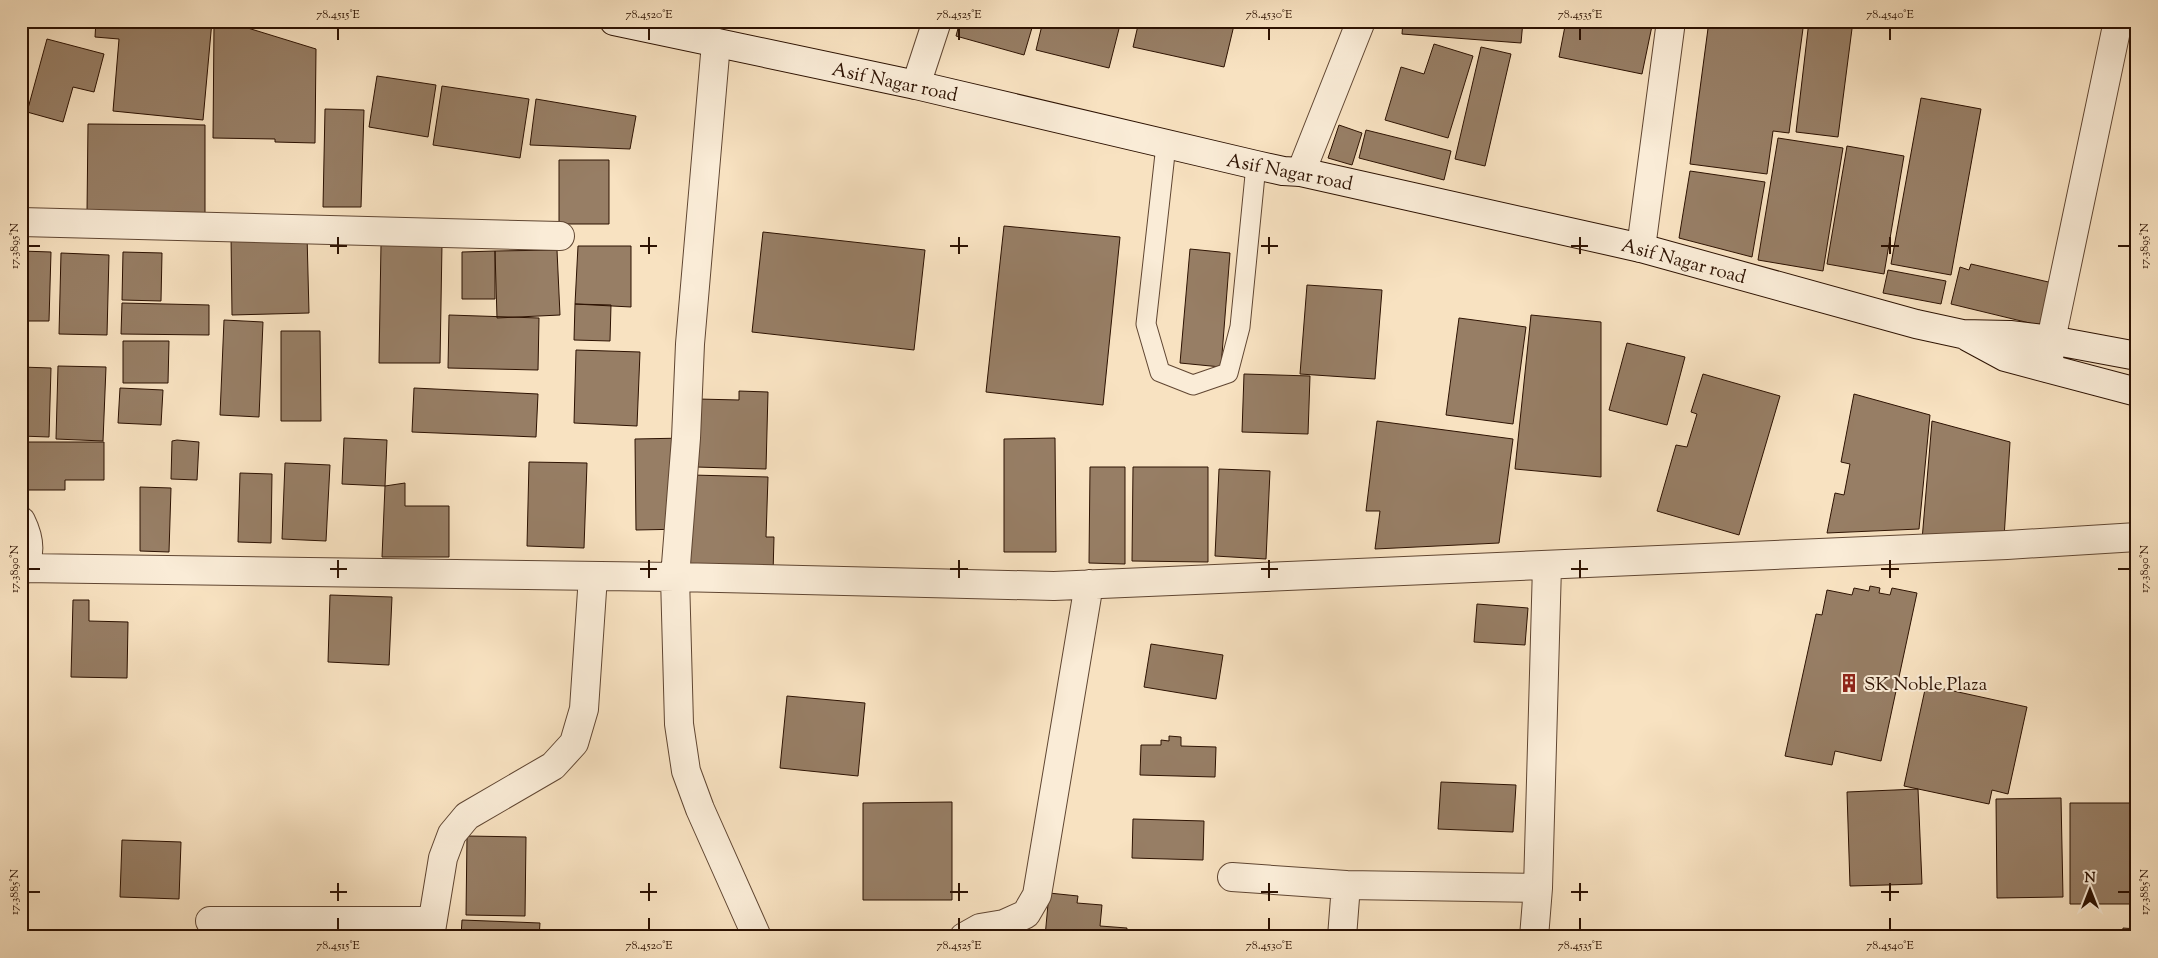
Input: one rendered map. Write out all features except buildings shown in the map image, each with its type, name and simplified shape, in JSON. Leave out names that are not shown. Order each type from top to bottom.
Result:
[{"type":"street","name":"Asif Nagar road","points":[[614,21],[916,85],[1256,166],[1301,172],[1641,248],[1916,324],[1962,334],[2051,340],[2137,356]]},
{"type":"street","points":[[916,85],[937,21]]},
{"type":"street","points":[[1301,172],[1361,21]]},
{"type":"street","points":[[1641,248],[1671,21]]},
{"type":"street","points":[[2048,368],[2051,340],[2118,21]]},
{"type":"street","points":[[716,43],[690,344],[686,438],[675,577],[679,724],[686,771],[700,809],[757,937]]},
{"type":"street","points":[[21,222],[560,236]]},
{"type":"street","name":"Asif Nagar road","points":[[1962,334],[2006,358],[2137,392]]},
{"type":"street","points":[[21,521],[28,543],[28,555],[22,569],[675,577],[1054,586],[1547,566],[2137,537]]},
{"type":"street","points":[[1534,937],[1538,888],[1547,566]]},
{"type":"street","points":[[210,920],[430,929],[442,858],[452,834],[467,816],[553,766],[574,743],[584,709],[593,576]]},
{"type":"street","points":[[964,937],[980,928],[1004,924],[1026,914],[1037,895],[1089,584]]},
{"type":"street","points":[[1232,877],[1346,885],[1538,888]]},
{"type":"street","points":[[1342,937],[1346,885]]},
{"type":"lane","points":[[1166,145],[1146,324],[1160,372],[1193,385],[1228,373],[1240,327],[1256,166]]},
{"type":"place","name":"SK Noble Plaza","points":[[1849,683]]}]
